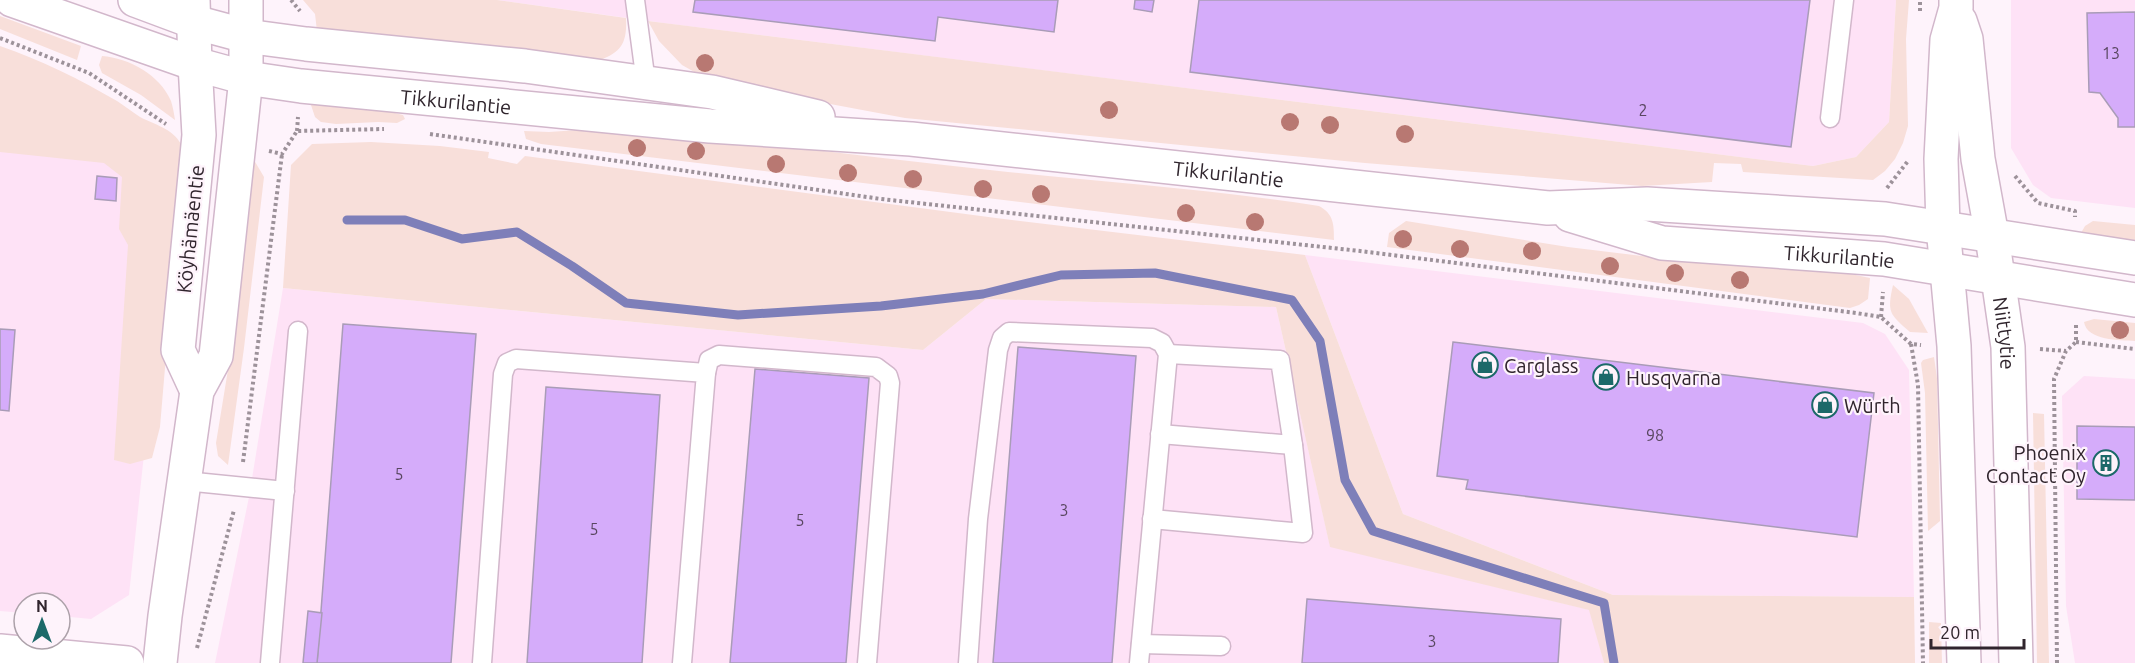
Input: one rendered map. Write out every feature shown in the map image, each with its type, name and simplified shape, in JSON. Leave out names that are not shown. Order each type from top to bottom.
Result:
[{"type":"main road","name":"Tikkurilantie","points":[[12,0],[195,64],[246,78],[301,86],[710,126],[910,139],[1548,208],[1647,204],[1885,219],[2135,258]]},
{"type":"main road","name":"Tikkurilantie","points":[[135,0],[194,11],[246,36],[525,66],[712,92],[910,139]]},
{"type":"main road","name":"Köyhämäentie","points":[[160,663],[197,391],[216,356],[246,78],[246,0]]},
{"type":"main road","name":"Niittytie","points":[[1956,4],[1947,40],[1941,159],[1943,227],[1954,346],[1964,663]]},
{"type":"main road","name":"Niittytie","points":[[1956,4],[1966,39],[1978,159],[1999,278],[2008,347],[2016,663]]},
{"type":"main road","name":"Köyhämäentie","points":[[194,11],[199,135],[178,350],[197,391]]},
{"type":"main road","name":"Tikkurilantie","points":[[1548,208],[1662,243],[1884,259],[2135,300]]},
{"type":"main road","points":[[0,651],[127,663]]},
{"type":"lane","points":[[635,0],[646,83]]},
{"type":"lane","points":[[1830,118],[1844,0]]},
{"type":"lane","points":[[270,663],[298,331]]},
{"type":"lane","points":[[968,663],[978,519],[998,350],[1002,338],[1010,332],[1152,338],[1162,343],[1168,354],[1139,663]]},
{"type":"lane","points":[[1152,519],[1303,533],[1280,360],[1168,354]]},
{"type":"lane","points":[[682,663],[706,373],[709,360],[719,355],[876,367],[888,376],[890,383],[867,663]]},
{"type":"lane","points":[[482,663],[503,374],[507,363],[516,359],[706,373]]},
{"type":"lane","points":[[1160,434],[1293,445]]},
{"type":"lane","points":[[185,481],[285,490]]},
{"type":"lane","points":[[1141,644],[1221,646]]},
{"type":"path","points":[[1919,21],[1920,0]]},
{"type":"path","points":[[0,38],[89,73],[169,126],[199,135]]},
{"type":"path","points":[[195,652],[240,486],[282,154],[297,131],[395,129]]},
{"type":"path","points":[[428,134],[881,199],[1360,251],[1856,312],[1881,317],[1911,344],[1918,385],[1923,663]]},
{"type":"path","points":[[240,145],[282,154]]},
{"type":"path","points":[[1885,219],[1887,187],[1910,159]]},
{"type":"path","points":[[2011,170],[2038,203],[2075,211]]},
{"type":"path","points":[[1881,317],[1884,259]]},
{"type":"path","points":[[2057,663],[2054,379],[2066,351],[2076,342],[2135,349]]},
{"type":"path","points":[[1911,344],[1954,346]]},
{"type":"path","points":[[2008,347],[2066,351]]},
{"type":"shaded area","points":[[303,0],[497,0],[626,18],[626,33],[619,49],[600,60],[317,31],[315,14]]},
{"type":"shaded area","points":[[497,0],[1896,0],[1889,122],[1856,157],[1813,166],[671,24]]},
{"type":"shaded area","points":[[1896,0],[1909,0],[1906,39],[1908,126],[1895,159],[1873,180],[1743,172],[1741,164],[1714,163],[1712,182],[1642,186],[1365,163],[905,118],[712,82],[682,65],[659,41],[648,21],[1813,166],[1856,157],[1889,122]]},
{"type":"shaded area","points":[[2011,0],[2135,0],[2135,208],[2051,198],[2033,185],[2011,148]]},
{"type":"shaded area","points":[[0,16],[81,46],[77,60],[0,29]]},
{"type":"shaded area","points":[[0,46],[88,85],[173,134],[181,144],[176,238],[160,427],[152,458],[130,464],[114,460],[128,245],[119,229],[122,177],[104,163],[0,152]]},
{"type":"shaded area","points":[[102,56],[133,64],[159,83],[171,101],[175,120],[141,95],[102,73],[99,65]]},
{"type":"shaded area","points":[[0,72],[115,116],[163,276],[129,595],[91,619],[72,617],[72,591],[12,591],[12,612],[0,611]]},
{"type":"shaded area","points":[[310,102],[359,104],[403,115],[405,119],[397,123],[336,124],[321,122],[315,117]]},
{"type":"shaded area","points":[[607,128],[1203,191],[1319,206],[1330,216],[1334,240],[541,144],[526,139],[524,131],[549,132]]},
{"type":"shaded area","points":[[371,142],[440,146],[489,152],[488,158],[517,164],[525,156],[996,218],[1305,255],[1403,514],[1613,595],[1914,597],[1915,663],[1604,663],[1589,610],[1330,547],[1276,307],[986,299],[923,350],[283,288],[291,165],[312,144]]},
{"type":"shaded area","points":[[254,160],[264,177],[228,465],[218,456],[216,443],[234,333],[250,166]]},
{"type":"shaded area","points":[[1406,221],[1568,247],[1642,256],[1846,273],[1870,278],[1868,299],[1850,308],[1387,247],[1389,233]]},
{"type":"shaded area","points":[[2093,221],[2135,225],[2135,241],[2081,233],[2085,226]]},
{"type":"shaded area","points":[[1305,255],[1863,323],[1885,334],[1909,370],[1914,597],[1613,595],[1403,514]]},
{"type":"shaded area","points":[[1893,285],[1909,299],[1928,333],[1910,332],[1891,312],[1890,301]]},
{"type":"shaded area","points":[[283,288],[923,350],[986,299],[1276,307],[1330,546],[1590,610],[1604,663],[215,663],[249,497]]},
{"type":"shaded area","points":[[2094,319],[2135,323],[2135,341],[2113,340],[2091,333],[2084,322]]},
{"type":"shaded area","points":[[1934,357],[1937,378],[1940,521],[1928,531],[1925,393],[1921,363],[1923,360]]},
{"type":"shaded area","points":[[2084,376],[2135,379],[2135,663],[2075,663],[2066,606],[2062,396]]},
{"type":"shaded area","points":[[2033,413],[2044,414],[2049,663],[2037,663]]},
{"type":"shaded area","points":[[1929,622],[1941,623],[1942,663],[1929,663]]},
{"type":"building","points":[[695,0],[1058,0],[1054,32],[938,17],[935,41],[693,12]]},
{"type":"building","points":[[1135,0],[1154,0],[1152,12],[1134,9]]},
{"type":"building","points":[[1199,0],[1810,0],[1791,147],[1190,72]]},
{"type":"building","points":[[2135,12],[2135,127],[2118,127],[2118,118],[2100,93],[2089,92],[2087,13]]},
{"type":"building","points":[[97,176],[117,178],[116,201],[95,199]]},
{"type":"building","points":[[343,324],[476,334],[451,663],[317,663]]},
{"type":"building","points":[[0,329],[15,330],[9,411],[0,410]]},
{"type":"building","points":[[1453,342],[1874,393],[1857,537],[1466,489],[1468,480],[1437,476]]},
{"type":"building","points":[[1018,347],[1136,356],[1112,663],[993,663]]},
{"type":"building","points":[[755,369],[869,378],[846,663],[730,663]]},
{"type":"building","points":[[546,387],[660,395],[642,663],[527,663]]},
{"type":"building","name":"Phoenix Contact Oy","points":[[2077,426],[2135,427],[2135,500],[2077,499]]},
{"type":"building","points":[[1307,599],[1561,619],[1558,663],[1302,663]]},
{"type":"building","points":[[308,611],[322,613],[317,663],[303,663]]},
{"type":"waterway","points":[[347,220],[405,220],[462,239],[517,232],[626,303],[738,315],[881,306],[983,294],[1061,275],[1155,273],[1292,300],[1320,341],[1345,480],[1373,531],[1604,603],[1614,663]]},
{"type":"place","name":"Carglass","points":[[1485,365]]},
{"type":"place","name":"Husqvarna","points":[[1606,377]]},
{"type":"place","name":"Würth","points":[[1825,405]]},
{"type":"place","name":"Phoenix Contact Oy","points":[[2106,463]]}]
